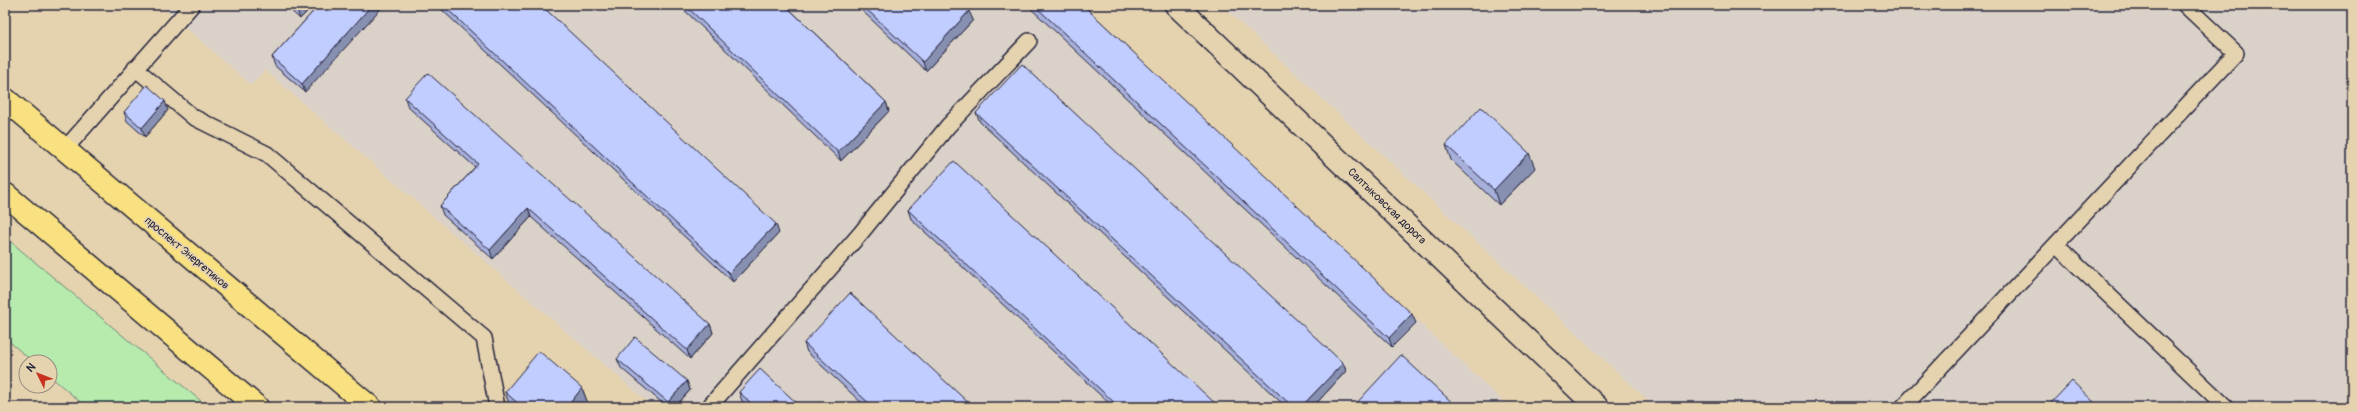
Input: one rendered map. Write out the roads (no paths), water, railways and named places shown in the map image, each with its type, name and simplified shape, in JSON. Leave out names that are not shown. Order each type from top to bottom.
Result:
[{"type":"main road","name":"проспект Энергетиков","points":[[5,99],[370,407]]},
{"type":"main road","points":[[5,194],[257,407]]},
{"type":"street","name":"Салтыковская дорога","points":[[1176,5],[1597,407]]},
{"type":"lane","points":[[64,149],[192,5]]},
{"type":"lane","points":[[1903,407],[2057,246],[2236,53],[2185,5]]},
{"type":"lane","points":[[709,407],[860,234],[948,126],[1030,41]]},
{"type":"lane","points":[[135,68],[193,118],[267,154],[484,338],[497,407]]},
{"type":"lane","points":[[2057,246],[2226,407]]}]
